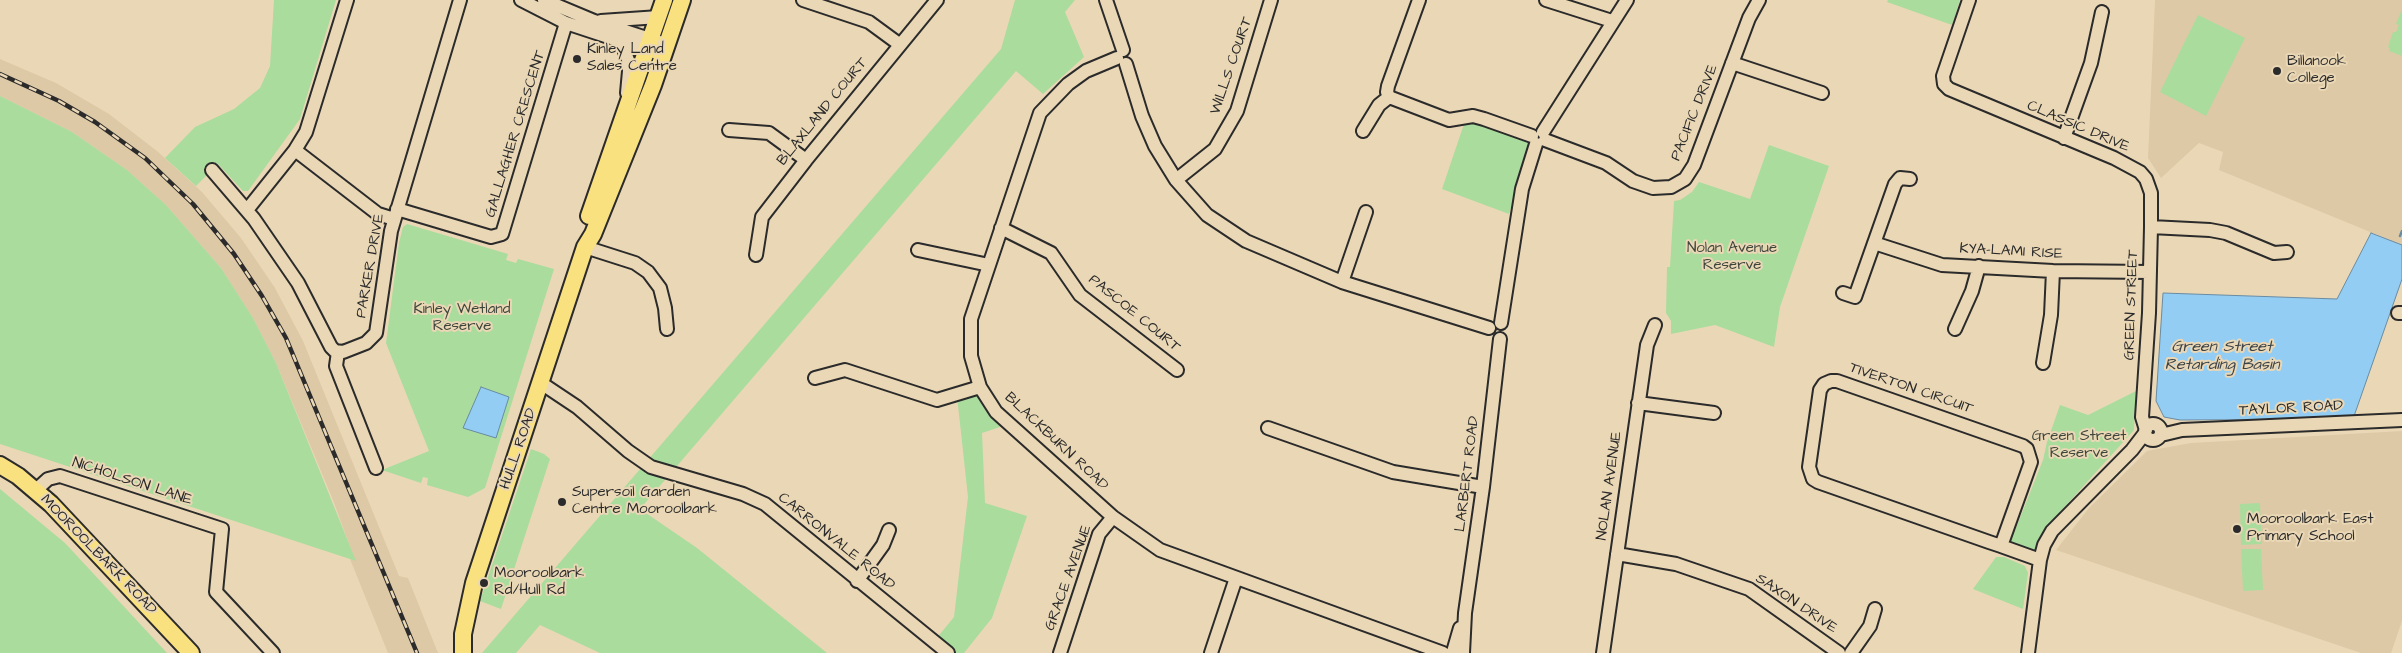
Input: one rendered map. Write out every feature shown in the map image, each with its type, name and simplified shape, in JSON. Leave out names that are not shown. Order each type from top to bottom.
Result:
[{"type":"main road","name":"HULL ROAD","points":[[463,653],[462,634],[474,583],[542,383],[585,247],[593,234],[657,47],[659,17],[664,0]]},
{"type":"main road","name":"HULL ROAD","points":[[585,247],[584,230],[610,156],[657,47],[682,0]]},
{"type":"main road","name":"MOOROOLBARK ROAD","points":[[0,465],[36,490],[191,653]]},
{"type":"street","points":[[247,210],[295,150],[310,122],[347,0]]},
{"type":"street","name":"PARKER DRIVE","points":[[338,352],[343,352],[366,343],[376,333],[388,248],[396,214],[460,0]]},
{"type":"street","points":[[521,0],[566,23],[621,41],[657,47]]},
{"type":"street","points":[[544,0],[657,47]]},
{"type":"street","points":[[803,0],[868,22],[899,44]]},
{"type":"street","name":"BLAXLAND COURT","points":[[756,255],[762,218],[806,160],[936,0]]},
{"type":"street","points":[[1106,0],[1122,57],[1154,146],[1176,180],[1207,215],[1246,241],[1342,282],[1489,328]]},
{"type":"street","name":"WILLS COURT","points":[[1176,180],[1215,149],[1237,112],[1271,0]]},
{"type":"street","points":[[1363,131],[1379,105],[1389,97],[1387,92],[1388,86],[1419,0]]},
{"type":"street","points":[[1546,0],[1612,21]]},
{"type":"street","points":[[1489,328],[1491,337],[1500,339],[1506,331],[1501,323],[1522,189],[1539,138],[1627,0]]},
{"type":"street","name":"PACIFIC DRIVE","points":[[1389,97],[1449,120],[1473,116],[1484,118],[1606,163],[1633,181],[1654,188],[1671,187],[1685,179],[1694,165],[1749,18],[1759,0]]},
{"type":"street","name":"CLASSIC DRIVE","points":[[1969,0],[1943,76],[1944,84],[1949,88],[2114,158],[2140,172],[2146,179],[2151,193],[2151,227]]},
{"type":"street","points":[[2064,138],[2091,63],[2102,12]]},
{"type":"street","points":[[594,21],[659,17]]},
{"type":"street","name":"GALLAGHER CRESCENT","points":[[396,214],[491,237],[502,234],[566,23]]},
{"type":"street","points":[[610,156],[629,86],[628,60],[621,41]]},
{"type":"street","name":"BLACKBURN ROAD","points":[[1122,57],[1086,71],[1068,84],[1040,113],[971,319],[971,356],[980,387],[996,412],[1113,516],[1160,550],[1448,653]]},
{"type":"street","points":[[1732,63],[1822,94]]},
{"type":"street","points":[[729,130],[769,133],[806,160]]},
{"type":"street","points":[[295,150],[378,214],[396,214]]},
{"type":"street","points":[[212,170],[247,210],[298,283],[331,347],[338,352],[336,366],[376,468]]},
{"type":"street","points":[[1843,293],[1855,297],[1895,184],[1900,178],[1910,179]]},
{"type":"street","points":[[1342,282],[1366,212]]},
{"type":"street","points":[[2151,227],[2210,230],[2226,233],[2274,252],[2287,252]]},
{"type":"street","name":"GREEN STREET","points":[[2151,227],[2145,384],[2153,431]]},
{"type":"street","name":"PASCOE COURT","points":[[1001,228],[1051,253],[1080,295],[1177,370]]},
{"type":"street","name":"KYA-LAMI RISE","points":[[1874,243],[1930,262],[2053,271],[2150,272]]},
{"type":"street","points":[[585,247],[634,263],[648,272],[660,288],[665,308],[667,329]]},
{"type":"street","points":[[918,250],[989,265]]},
{"type":"street","points":[[1956,328],[1972,292],[1979,266]]},
{"type":"street","points":[[2042,363],[2051,314],[2053,271]]},
{"type":"street","points":[[1489,328],[1494,322],[1501,323]]},
{"type":"street","name":"NOLAN AVENUE","points":[[1603,653],[1647,345],[1655,326]]},
{"type":"street","name":"LARBERT ROAD","points":[[1448,653],[1465,613],[1483,488],[1500,339]]},
{"type":"street","points":[[815,378],[844,370],[937,400],[980,387]]},
{"type":"street","name":"TIVERTON CIRCUIT","points":[[2001,546],[2031,462],[2028,449],[1837,381],[1824,384],[1820,390],[1809,467],[1813,479],[2040,560]]},
{"type":"street","name":"CARRONVALE ROAD","points":[[542,383],[577,408],[628,451],[651,467],[743,494],[765,504],[857,581],[948,653]]},
{"type":"street","points":[[1638,403],[1714,413]]},
{"type":"street","name":"TAYLOR ROAD","points":[[2153,431],[2402,420]]},
{"type":"street","points":[[1268,428],[1393,472],[1483,488]]},
{"type":"street","points":[[2028,653],[2040,560],[2044,545],[2052,531],[2153,431]]},
{"type":"street","name":"NICHOLSON LANE","points":[[36,490],[48,479],[60,476],[222,529],[216,592],[273,653]]},
{"type":"street","name":"GRACE AVENUE","points":[[1060,653],[1099,534],[1113,516]]},
{"type":"street","points":[[857,581],[883,544],[890,530]]},
{"type":"street","name":"SAXON DRIVE","points":[[1617,554],[1676,564],[1749,589],[1839,653]]},
{"type":"street","points":[[1211,653],[1236,578]]},
{"type":"street","points":[[1851,653],[1870,626],[1875,609]]},
{"type":"shaded area","name":"Billanook College","points":[[2155,0],[2402,0],[2402,245],[2219,170],[2223,152],[2199,143],[2161,178],[2148,158]]},
{"type":"shaded area","points":[[0,59],[56,83],[109,114],[157,151],[202,192],[241,238],[275,288],[303,341],[399,576],[408,578],[438,653],[388,653],[350,559],[355,560],[333,500],[276,363],[253,318],[221,268],[166,205],[127,170],[72,132],[0,96]]},
{"type":"shaded area","name":"Mooroolbark East Primary School","points":[[2402,431],[2402,621],[2391,653],[2361,653],[2056,550],[2089,508],[2147,451],[2191,443]]},
{"type":"green space","points":[[274,0],[336,0],[300,119],[248,191],[243,191],[218,164],[196,186],[165,158],[195,127],[234,109],[260,88],[270,66]]},
{"type":"green space","points":[[1015,0],[1075,0],[1065,12],[1084,57],[1043,94],[1016,71],[640,509],[697,548],[827,653],[600,653],[540,625],[516,653],[482,653],[1001,49]]},
{"type":"green space","points":[[1888,0],[1960,0],[1952,25],[1887,2]]},
{"type":"green space","points":[[2402,9],[2402,56],[2389,51],[2390,48],[2388,47],[2393,32],[2396,32],[2399,25],[2396,24]]},
{"type":"green space","points":[[2198,15],[2245,38],[2206,116],[2160,92]]},
{"type":"green space","points":[[0,96],[72,132],[127,170],[166,205],[221,268],[253,318],[276,363],[356,561],[0,444]]},
{"type":"green space","points":[[1483,123],[1526,139],[1531,146],[1509,214],[1442,189],[1464,124]]},
{"type":"green space","name":"Nolan Avenue Reserve","points":[[1769,145],[1829,166],[1780,307],[1774,347],[1715,325],[1671,334],[1671,321],[1666,313],[1667,267],[1670,267],[1674,201],[1680,200],[1692,192],[1699,182],[1750,199]]},
{"type":"green space","name":"Kinley Wetland Reserve","points":[[407,224],[508,254],[506,260],[516,263],[518,259],[554,269],[485,488],[468,497],[427,485],[428,478],[423,477],[421,483],[382,470],[429,451],[386,343],[399,243],[403,227]]},
{"type":"green space","points":[[980,389],[1006,425],[982,433],[985,503],[1027,516],[992,618],[964,653],[954,653],[936,639],[954,617],[968,497],[957,396]]},
{"type":"green space","name":"Green Street Reserve","points":[[2136,391],[2134,430],[2060,512],[2040,538],[2035,552],[2010,543],[2043,460],[2060,405],[2088,415]]},
{"type":"green space","points":[[531,449],[544,454],[550,459],[501,609],[480,601]]},
{"type":"green space","points":[[0,489],[65,543],[167,653],[0,653]]},
{"type":"green space","points":[[2260,503],[2262,544],[2241,545],[2240,504]]},
{"type":"green space","points":[[2241,549],[2261,549],[2263,590],[2243,591]]},
{"type":"green space","points":[[1996,557],[2004,557],[2025,566],[2028,573],[2023,609],[1973,589]]},
{"type":"water","name":"Green Street Retarding Basin","points":[[2371,233],[2402,245],[2402,279],[2353,419],[2180,420],[2164,417],[2156,401],[2163,293],[2337,299]]},
{"type":"water","points":[[481,387],[509,397],[496,438],[463,428]]},
{"type":"waterway","points":[[2400,236],[2402,231]]},
{"type":"railway","points":[[0,74],[59,101],[95,122],[145,158],[193,204],[234,254],[262,296],[286,338],[417,653]]},
{"type":"place","name":"Kinley Land Sales Centre","points":[[577,59]]},
{"type":"place","name":"Billanook College","points":[[2277,71]]},
{"type":"place","name":"Supersoil Garden Centre Mooroolbark","points":[[562,502]]},
{"type":"place","name":"Mooroolbark East Primary School","points":[[2237,529]]},
{"type":"place","name":"Mooroolbark Rd/Hull Rd","points":[[484,583]]}]
